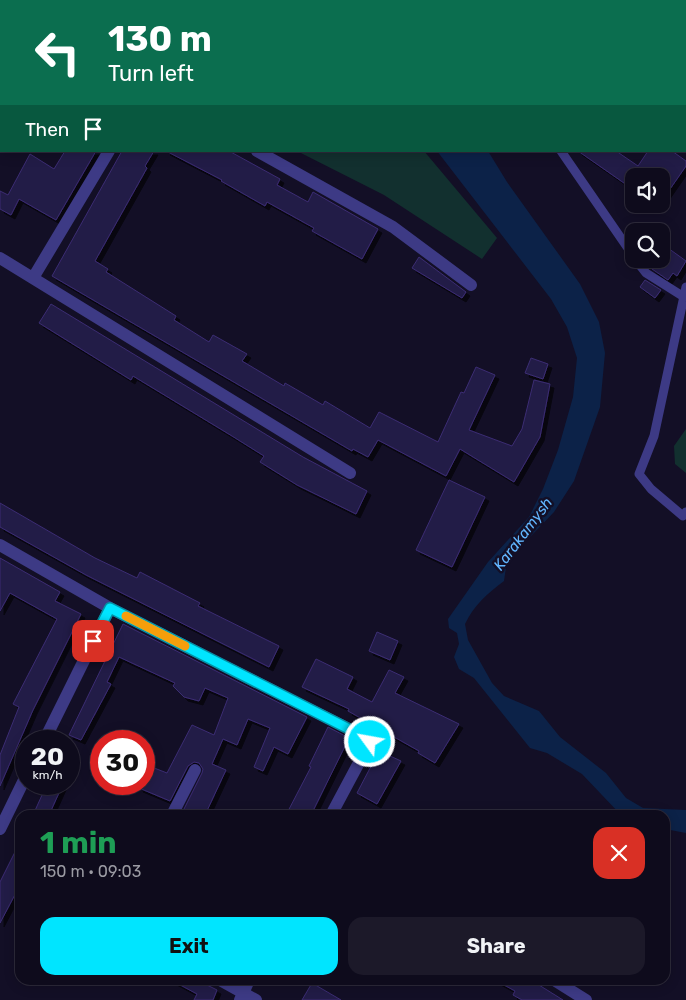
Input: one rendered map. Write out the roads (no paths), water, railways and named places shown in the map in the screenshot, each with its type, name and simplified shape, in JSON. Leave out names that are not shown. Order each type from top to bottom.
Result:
[{"type":"street","points":[[33,278],[108,152]]},
{"type":"street","points":[[259,152],[393,227],[471,285]]},
{"type":"street","points":[[1,261],[33,278],[350,473]]},
{"type":"street","points":[[0,545],[110,608],[351,730],[370,742],[334,810]]},
{"type":"street","points":[[49,730],[110,608]]},
{"type":"street","points":[[175,810],[195,770]]},
{"type":"street","points":[[0,829],[17,795]]},
{"type":"street","points":[[227,985],[241,996],[256,1000]]},
{"type":"street","points":[[562,985],[586,1000]]},
{"type":"lane","points":[[562,152],[625,245]]},
{"type":"lane","points":[[642,268],[646,273],[684,297]]},
{"type":"lane","points":[[686,287],[654,436],[639,474],[650,489],[683,516],[686,512]]},
{"type":"water","name":"Karakamysh","points":[[438,152],[489,152],[507,182],[580,284],[599,322],[605,353],[600,407],[574,481],[554,512],[512,556],[506,567],[504,581],[472,611],[465,624],[468,640],[492,683],[504,696],[539,711],[560,737],[606,773],[626,798],[643,808],[686,810],[686,833],[670,830],[670,810],[616,810],[582,774],[547,753],[530,748],[474,678],[459,669],[454,657],[459,644],[457,633],[449,628],[448,619],[488,562],[529,517],[543,489],[558,450],[573,397],[577,358],[567,327],[551,299]]}]
